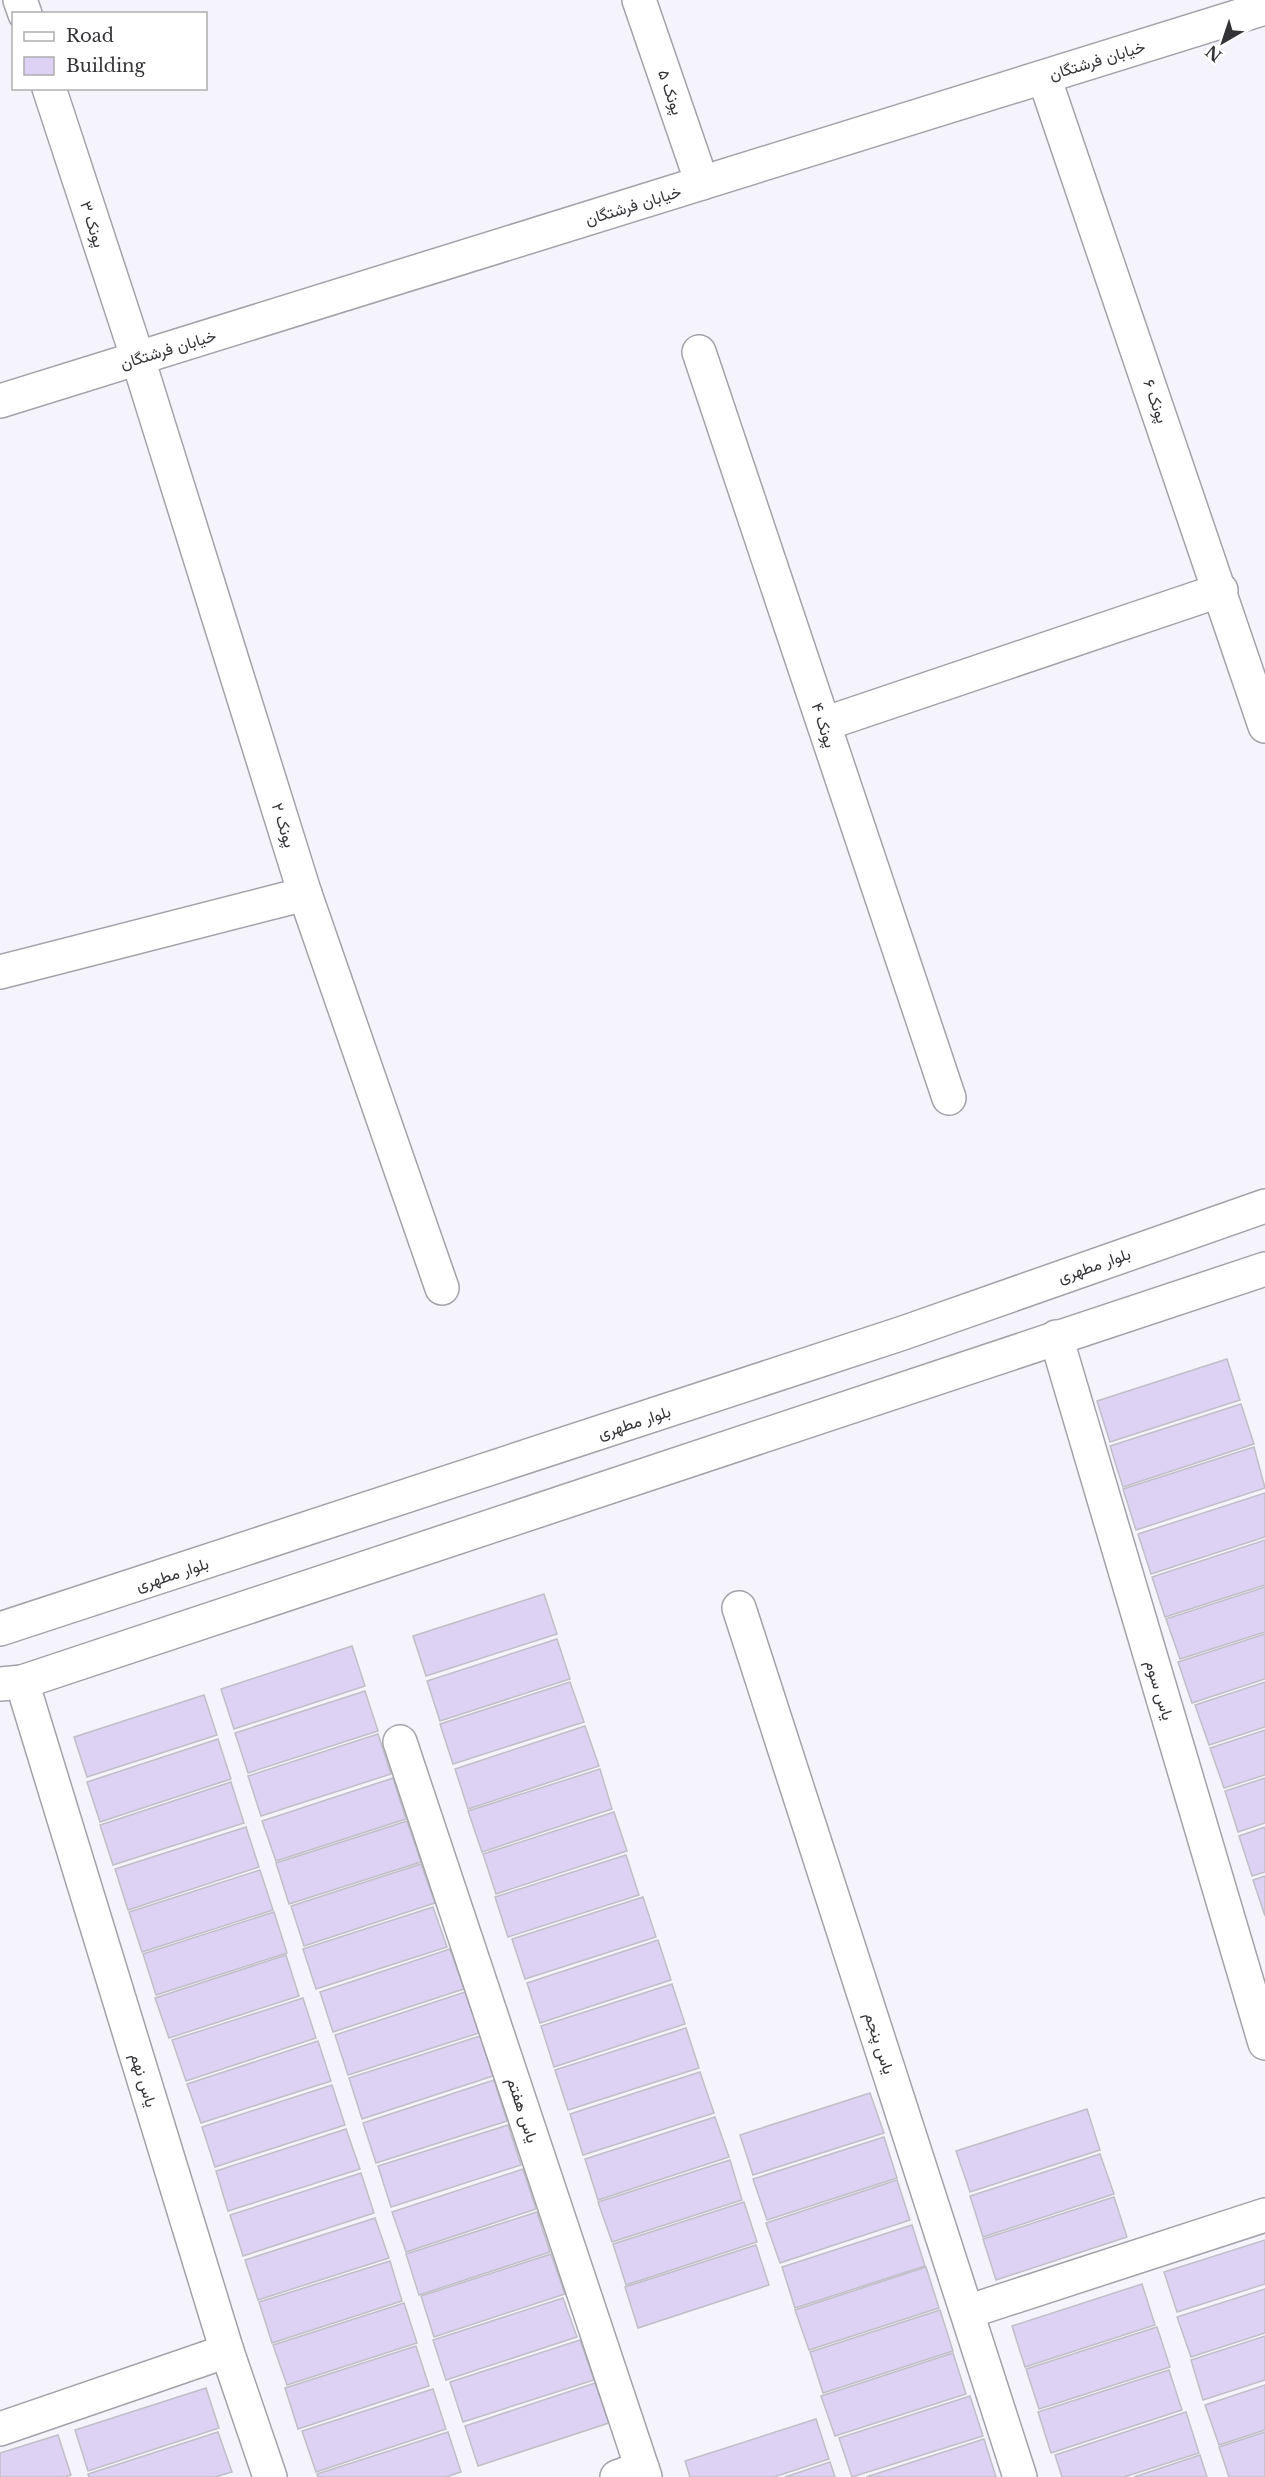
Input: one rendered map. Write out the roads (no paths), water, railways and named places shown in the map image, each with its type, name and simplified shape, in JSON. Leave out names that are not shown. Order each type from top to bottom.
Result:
[{"type":"street","name":"پونک ۵","points":[[639,0],[702,183]]},
{"type":"street","name":"خیابان فرشتگان","points":[[0,401],[1265,8]]},
{"type":"street","name":"پونک ۶","points":[[1044,77],[1221,590],[1265,726]]},
{"type":"street","name":"پونک ۳","points":[[50,90],[138,358]]},
{"type":"street","name":"پونک ۴","points":[[699,352],[949,1098]]},
{"type":"street","name":"پونک ۲","points":[[138,358],[305,894],[442,1288]]},
{"type":"street","points":[[824,724],[1221,590]]},
{"type":"street","points":[[0,972],[305,894]]},
{"type":"street","name":"بلوار مطهری","points":[[1,1622],[903,1333],[1265,1206]]},
{"type":"street","points":[[11,1683],[1265,1269]]},
{"type":"street","name":"یاس سوم","points":[[1056,1337],[1265,2043]]},
{"type":"street","name":"یاس پنجم","points":[[739,1608],[1020,2477]]},
{"type":"street","name":"یاس نهم","points":[[11,1683],[227,2351],[270,2477]]},
{"type":"street","name":"یاس هفتم","points":[[400,1742],[635,2474]]},
{"type":"street","points":[[967,2312],[1265,2215]]},
{"type":"street","points":[[0,2429],[227,2351]]}]
